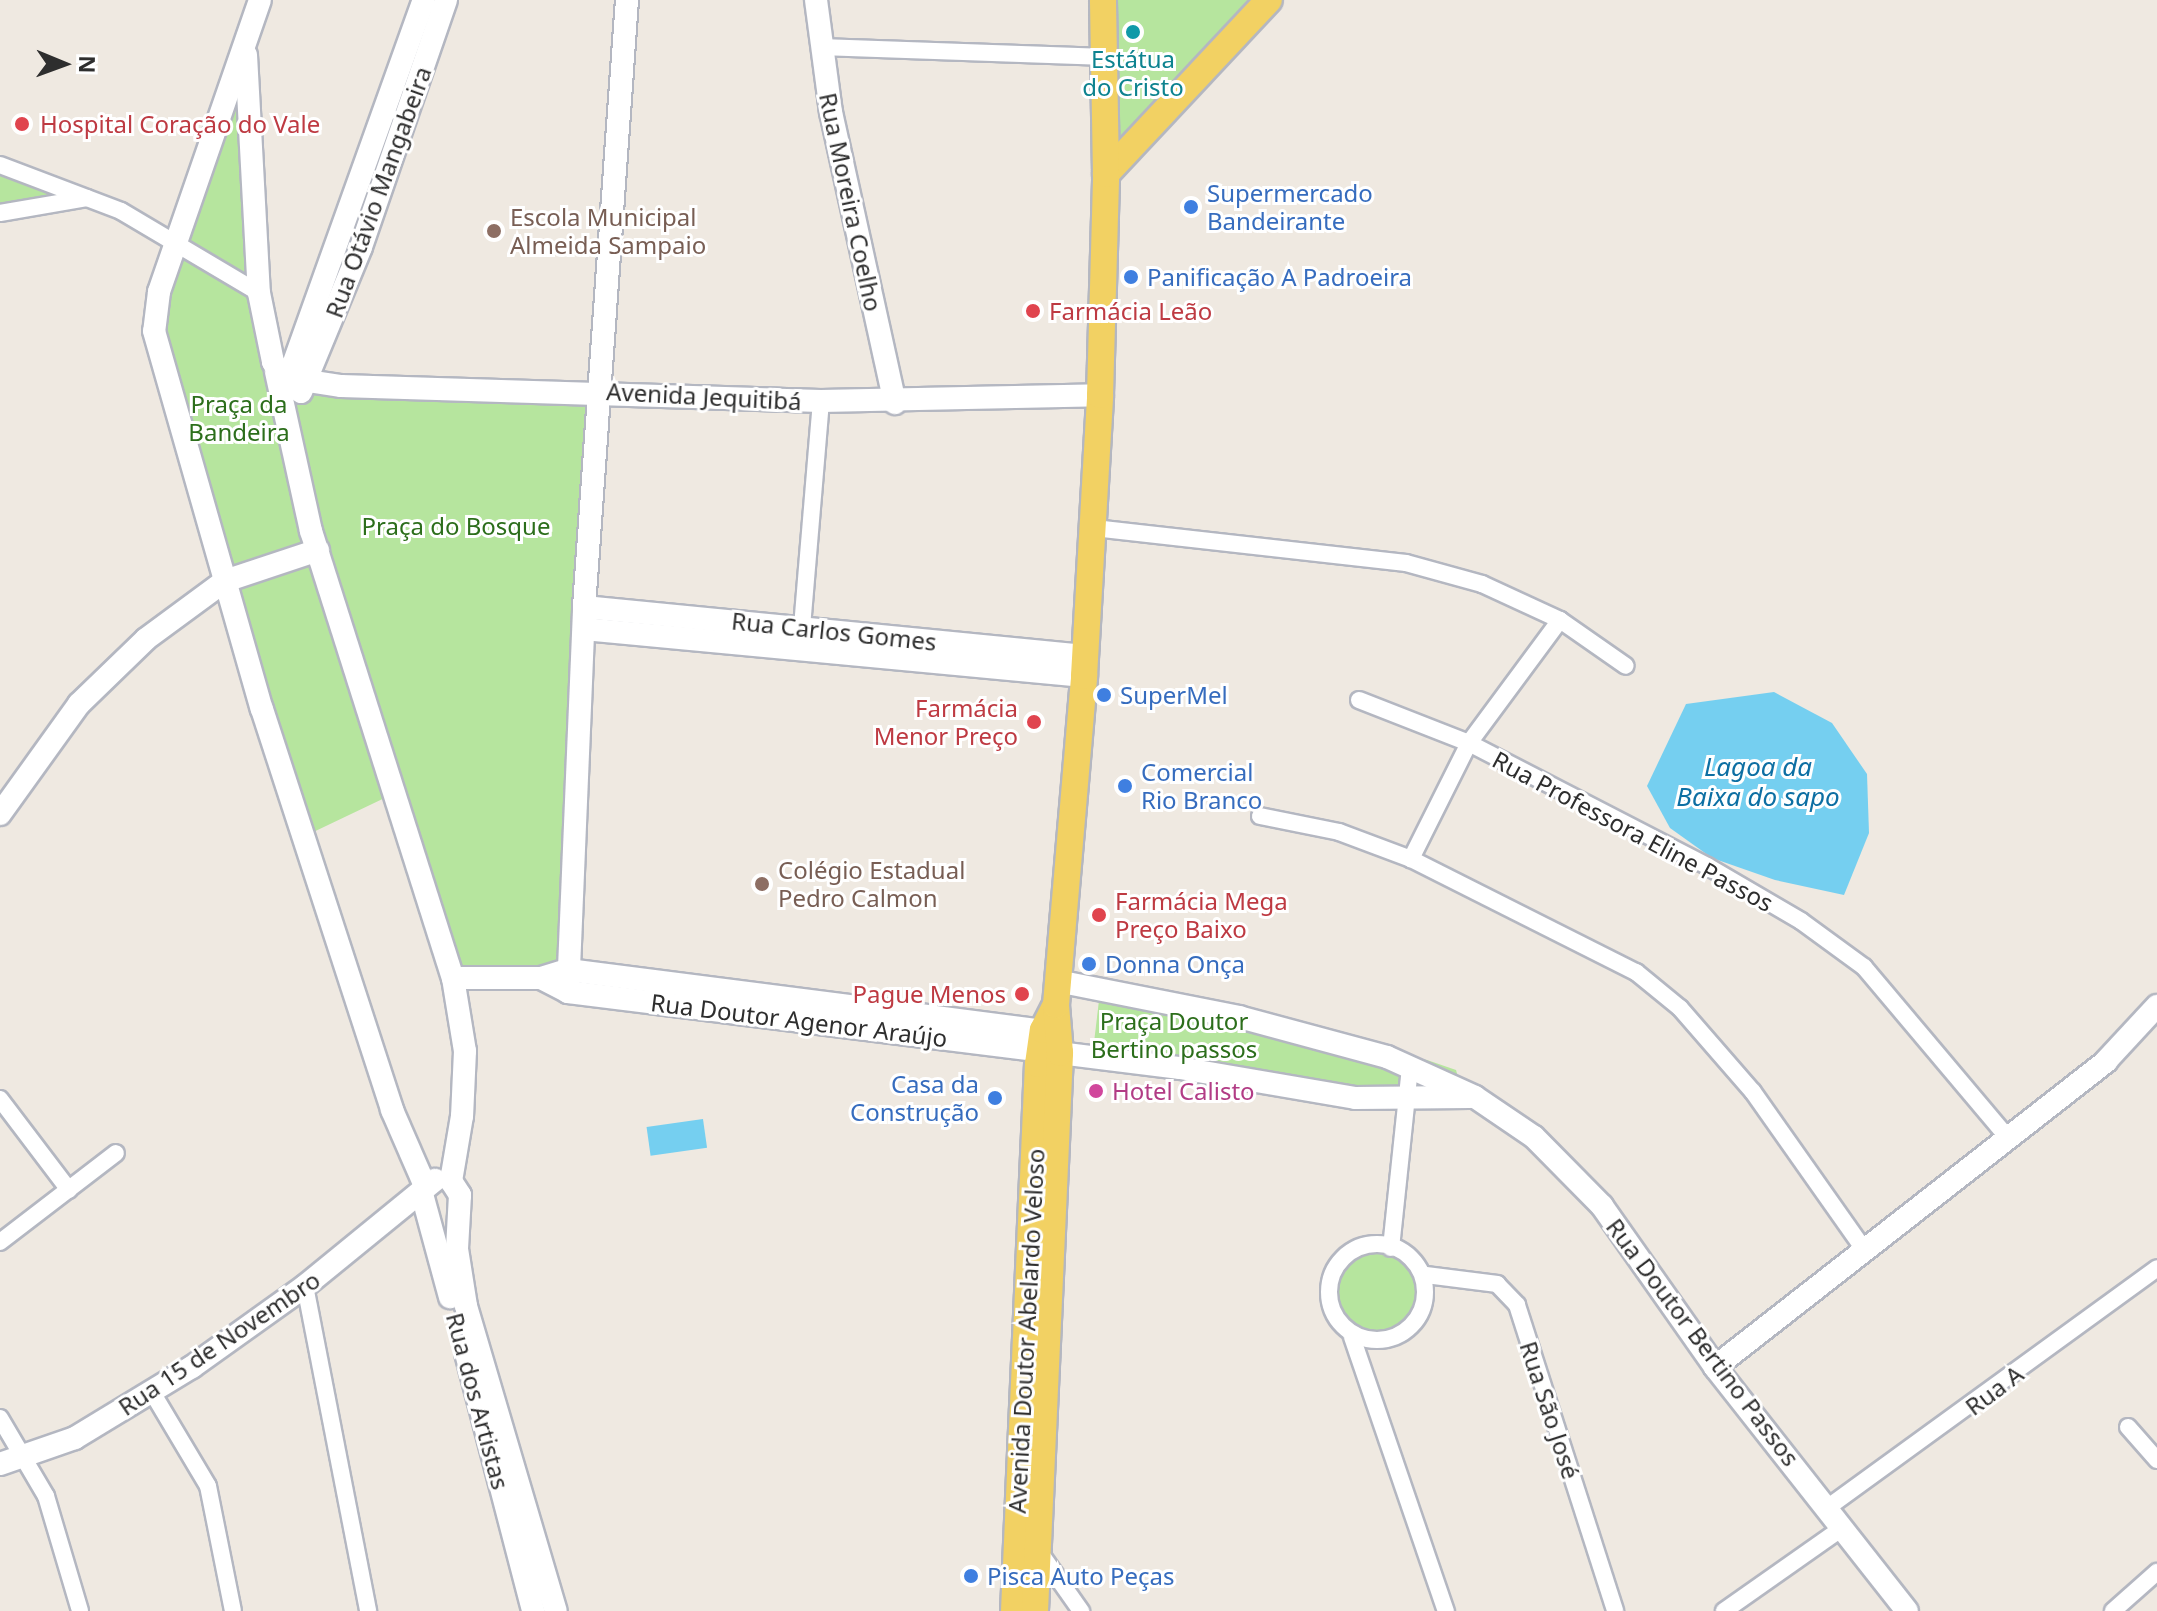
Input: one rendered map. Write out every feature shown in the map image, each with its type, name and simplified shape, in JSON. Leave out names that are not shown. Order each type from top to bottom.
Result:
[{"type":"main road","points":[[1051,1042],[1094,528],[1106,174],[1103,0]]},
{"type":"main road","points":[[1106,174],[1269,0]]},
{"type":"main road","name":"Avenida Doutor Abelardo Veloso","points":[[1014,1611],[1028,1594],[1026,1544],[1051,1042]]},
{"type":"street","name":"Rua dos Artistas","points":[[260,0],[156,304],[156,344],[225,581],[392,1110],[426,1198],[505,1464],[533,1611]]},
{"type":"street","points":[[568,981],[584,618],[627,0]]},
{"type":"street","name":"Rua Moreira Coelho","points":[[816,0],[821,47],[895,403]]},
{"type":"street","name":"Rua Otávio Mangabeira","points":[[290,378],[432,8]]},
{"type":"street","points":[[245,41],[259,293],[290,378],[286,413],[318,550],[453,978],[465,1051],[462,1116],[451,1181],[460,1195],[456,1210],[466,1306],[505,1464],[556,1611]]},
{"type":"street","points":[[821,47],[1106,57]]},
{"type":"street","points":[[0,165],[89,197],[180,241],[259,293]]},
{"type":"street","points":[[0,213],[89,197]]},
{"type":"street","points":[[286,413],[290,378]]},
{"type":"street","name":"Avenida Jequitibá","points":[[290,378],[895,403],[1100,395]]},
{"type":"street","points":[[801,638],[821,401]]},
{"type":"street","points":[[1094,528],[1406,563],[1482,584],[1560,620],[1626,666]]},
{"type":"street","points":[[0,814],[89,694],[146,639],[225,581],[318,550]]},
{"type":"street","name":"Rua Carlos Gomes","points":[[584,618],[1084,666]]},
{"type":"street","name":"Rua Professora Eline Passos","points":[[1560,620],[1469,743],[1707,866],[1801,921],[1864,967],[2008,1138]]},
{"type":"street","points":[[1359,700],[1469,743],[1411,859]]},
{"type":"street","points":[[1260,816],[1339,832],[1411,859],[1636,972],[1680,1008],[1795,1145],[1865,1251]]},
{"type":"street","name":"Rua Doutor Agenor Araújo","points":[[453,978],[541,978],[1051,1042]]},
{"type":"street","name":"Rua Doutor Bertino Passos","points":[[1057,993],[1228,1014],[1410,1066],[1475,1097],[1534,1137],[1602,1206],[1715,1367],[1907,1611]]},
{"type":"street","points":[[1715,1367],[2106,1061],[2157,1006]]},
{"type":"street","points":[[1051,1042],[1355,1098],[1475,1097]]},
{"type":"street","points":[[1391,1248],[1404,1099],[1410,1066]]},
{"type":"street","points":[[0,1099],[69,1190]]},
{"type":"street","points":[[0,1242],[116,1153]]},
{"type":"street","points":[[451,1181],[437,1178],[426,1198],[444,1217],[456,1210]]},
{"type":"street","name":"Rua 15 de Novembro","points":[[0,1464],[27,1458],[75,1438],[152,1392],[426,1198]]},
{"type":"street","points":[[1352,1337],[1381,1338],[1416,1320],[1428,1292],[1426,1275],[1407,1251],[1391,1248],[1360,1250],[1333,1264],[1328,1280],[1332,1308],[1352,1337],[1446,1611]]},
{"type":"street","name":"Rua A","points":[[1827,1508],[1908,1454],[2157,1268]]},
{"type":"street","name":"Rua São José","points":[[1426,1275],[1497,1284],[1517,1305],[1615,1611]]},
{"type":"street","points":[[305,1286],[368,1611]]},
{"type":"street","points":[[152,1392],[208,1486],[233,1611]]},
{"type":"street","points":[[0,1418],[27,1458],[46,1496],[80,1611]]},
{"type":"street","points":[[2128,1427],[2157,1460]]},
{"type":"street","points":[[1724,1611],[1842,1528]]},
{"type":"street","points":[[1026,1544],[1081,1611]]},
{"type":"street","points":[[2113,1611],[2157,1572]]},
{"type":"street","points":[[1028,1594],[1067,1594]]},
{"type":"green space","points":[[1103,0],[1268,0],[1106,174]]},
{"type":"green space","name":"Praça do Bosque","points":[[244,48],[276,372],[598,391],[568,970],[454,977],[393,794],[305,836],[157,341],[189,215]]},
{"type":"green space","points":[[0,165],[85,196],[0,212]]},
{"type":"green space","name":"Praça Doutor Bertino passos","points":[[1100,992],[1427,1060],[1456,1070],[1464,1097],[1390,1100],[1093,1051]]},
{"type":"green space","points":[[1374,1248],[1413,1257],[1424,1294],[1416,1320],[1381,1338],[1351,1331],[1332,1308],[1332,1266]]},
{"type":"water","name":"Lagoa da Baixa do sapo","points":[[1774,692],[1832,723],[1867,774],[1869,833],[1844,895],[1775,880],[1712,858],[1670,828],[1647,786],[1686,704]]},
{"type":"water","points":[[703,1119],[707,1148],[651,1156],[647,1127]]},
{"type":"place","name":"Estátua do Cristo","points":[[1133,32]]},
{"type":"place","name":"Hospital Coração do Vale","points":[[22,124]]},
{"type":"place","name":"Supermercado Bandeirante","points":[[1191,207]]},
{"type":"place","name":"Escola Municipal Almeida Sampaio","points":[[494,231]]},
{"type":"place","name":"Panificação A Padroeira","points":[[1131,277]]},
{"type":"place","name":"Farmácia Leão","points":[[1033,311]]},
{"type":"place","name":"SuperMel","points":[[1104,695]]},
{"type":"place","name":"Farmácia Menor Preço","points":[[1034,722]]},
{"type":"place","name":"Comercial Rio Branco","points":[[1125,786]]},
{"type":"place","name":"Colégio Estadual Pedro Calmon","points":[[762,884]]},
{"type":"place","name":"Farmácia Mega Preço Baixo","points":[[1099,915]]},
{"type":"place","name":"Donna Onça","points":[[1089,964]]},
{"type":"place","name":"Pague Menos","points":[[1022,994]]},
{"type":"place","name":"Hotel Calisto","points":[[1096,1091]]},
{"type":"place","name":"Casa da Construção","points":[[995,1098]]},
{"type":"place","name":"Pisca Auto Peças","points":[[971,1576]]},
{"type":"park label","name":"Praça da Bandeira","points":[[239,418]]}]
